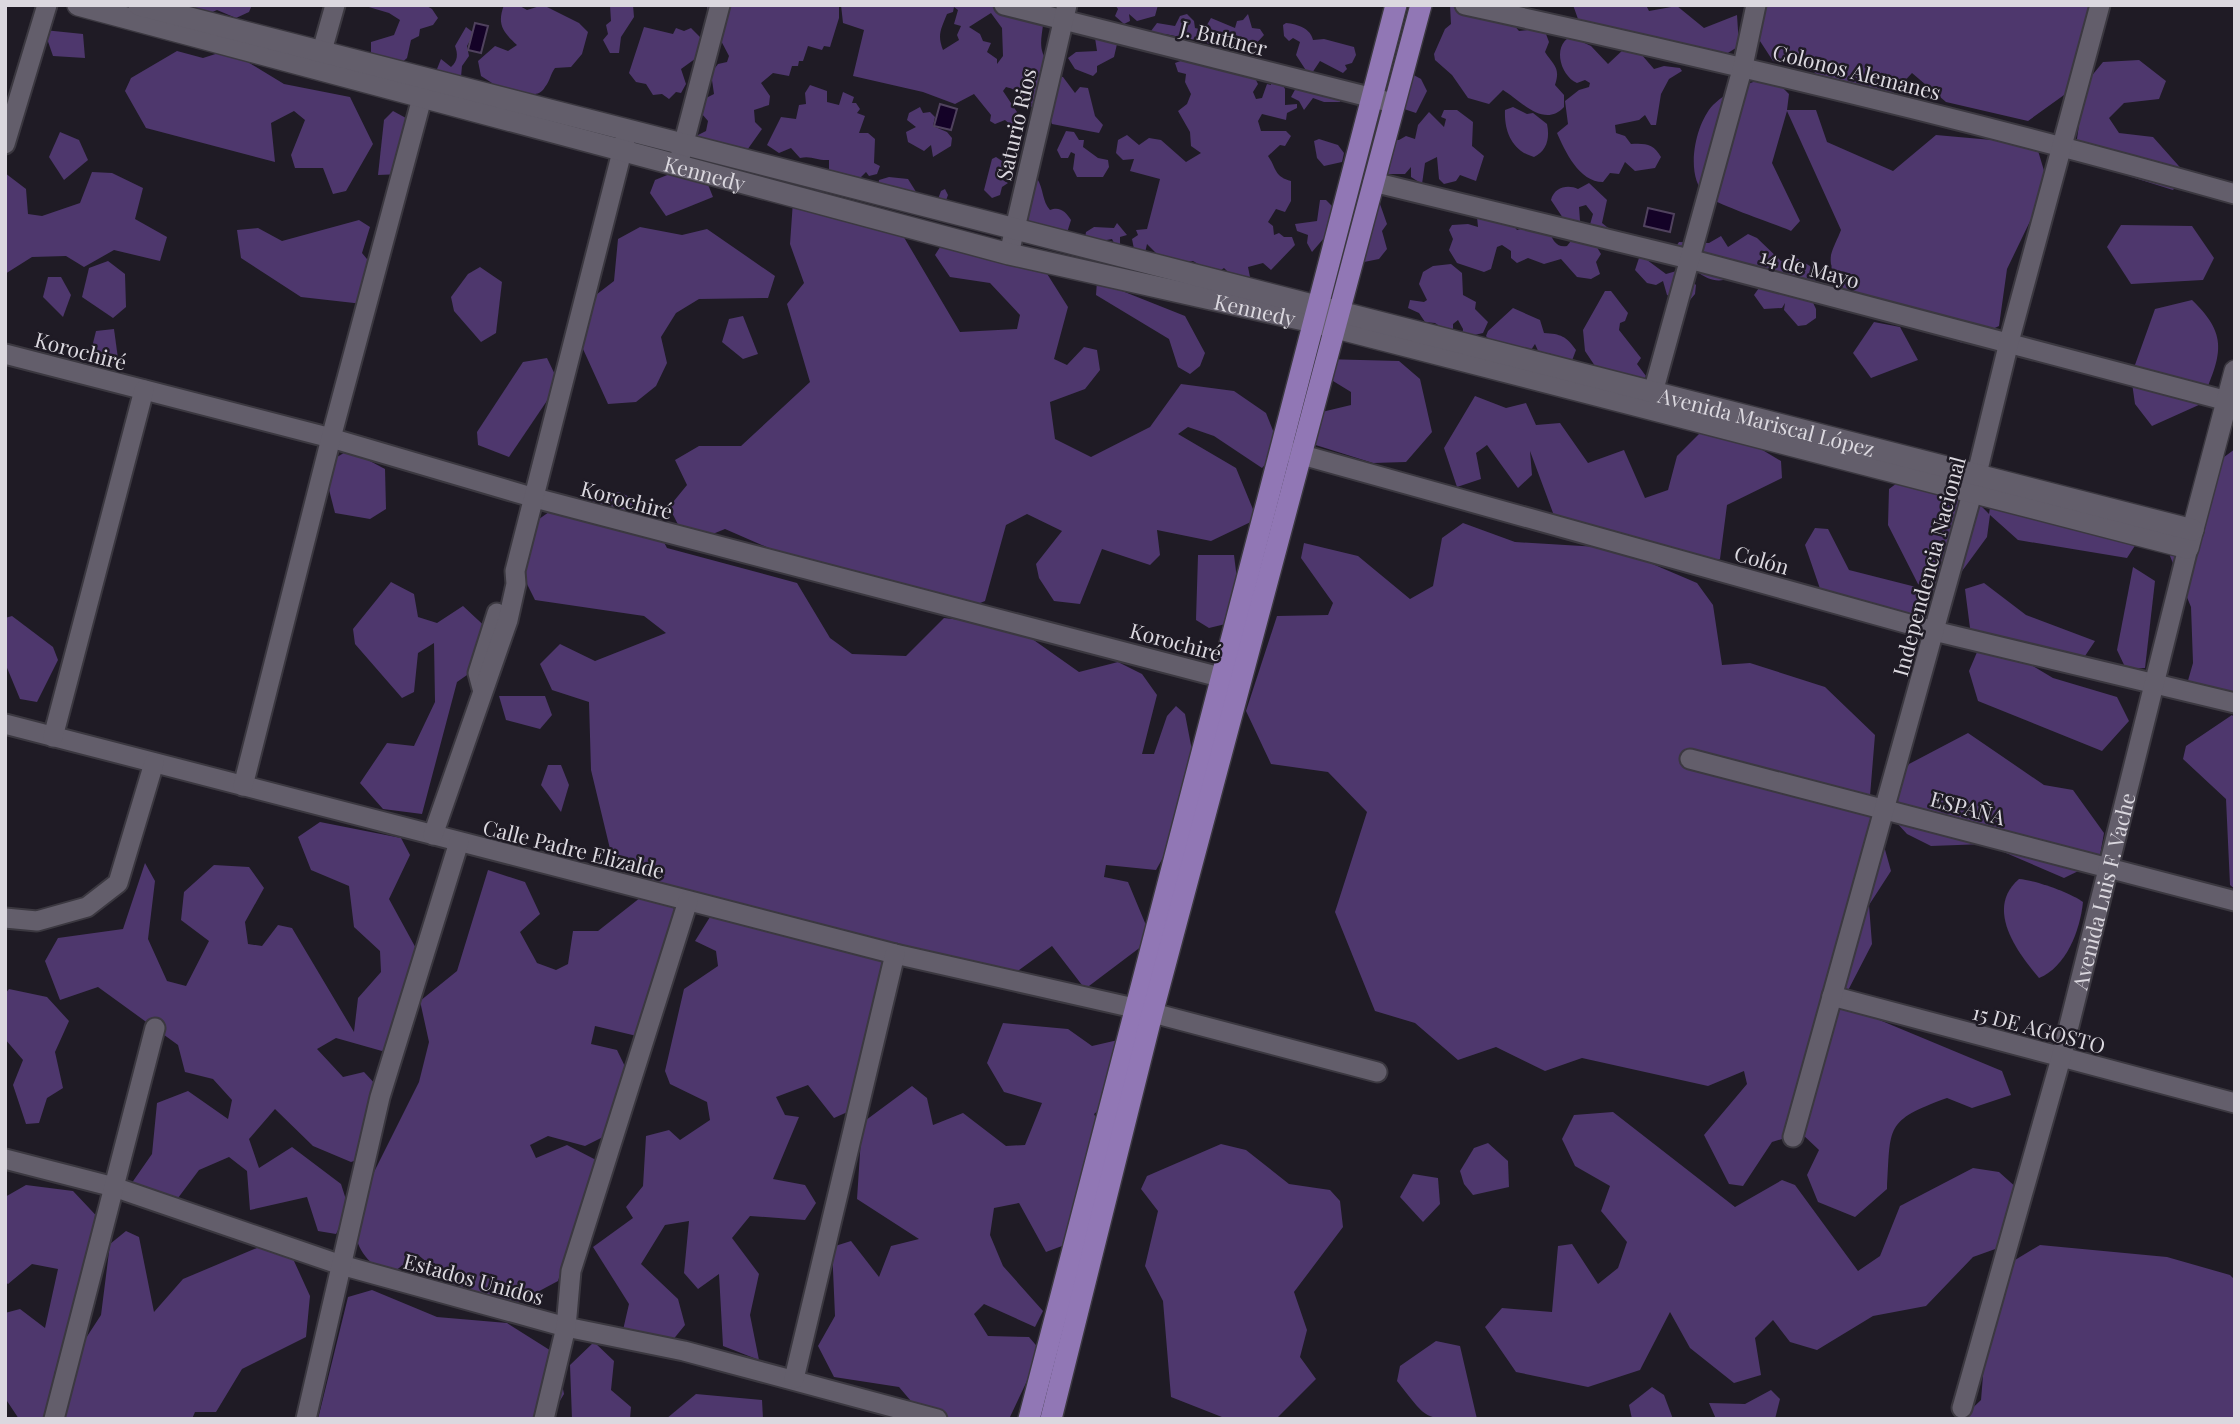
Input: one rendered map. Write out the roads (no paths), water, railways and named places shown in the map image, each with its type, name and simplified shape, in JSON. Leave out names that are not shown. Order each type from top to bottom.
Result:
[{"type":"main road","name":"Kennedy","points":[[78,5],[319,62],[680,155],[1014,230],[1337,319]]},
{"type":"main road","name":"Kennedy","points":[[139,5],[319,62]]},
{"type":"main road","points":[[1029,1419],[1143,1011],[1230,679],[1280,448],[1396,5]]},
{"type":"main road","points":[[1230,679],[1302,454],[1421,5]]},
{"type":"main road","name":"Kennedy","points":[[680,155],[1009,254],[1315,313]]},
{"type":"main road","name":"Avenida Mariscal López","points":[[1337,319],[2191,539]]},
{"type":"main road","name":"Avenida Luis F. Vache","points":[[2191,539],[2230,402],[2235,371]]},
{"type":"main road","points":[[1055,1418],[1143,1011]]},
{"type":"street","points":[[5,144],[47,5]]},
{"type":"street","points":[[319,62],[335,5]]},
{"type":"street","points":[[680,155],[720,5]]},
{"type":"street","name":"J. Buttner","points":[[1004,5],[1065,13],[1393,103]]},
{"type":"street","name":"Colonos Alemanes","points":[[1465,5],[1743,66],[2062,145],[2235,194]]},
{"type":"street","points":[[1650,400],[1743,66],[1756,5]]},
{"type":"street","name":"Independencia Nacional","points":[[1793,1137],[1975,482],[2009,342],[2100,5]]},
{"type":"street","name":"Saturio Rios","points":[[1009,254],[1065,13]]},
{"type":"street","points":[[243,786],[331,438],[425,89]]},
{"type":"street","points":[[433,835],[482,688],[478,673],[507,581],[515,571],[624,141]]},
{"type":"street","name":"14 de Mayo","points":[[1373,182],[1689,259],[2230,402]]},
{"type":"street","name":"Korochiré","points":[[5,354],[331,438],[535,498],[1230,679]]},
{"type":"street","points":[[53,737],[144,390]]},
{"type":"street","name":"Colón","points":[[1280,448],[1934,631],[2235,704]]},
{"type":"street","name":"Avenida Luis F. Vache","points":[[1962,1408],[2061,1058],[2191,539]]},
{"type":"street","name":"Calle Padre Elizalde","points":[[5,724],[895,954],[1143,1011],[1377,1072]]},
{"type":"street","name":"ESPAÑA","points":[[1690,759],[2235,901]]},
{"type":"street","points":[[5,918],[37,921],[87,906],[118,883],[154,763]]},
{"type":"street","points":[[306,1419],[380,1097],[459,842]]},
{"type":"street","points":[[544,1419],[566,1327],[571,1271],[688,901]]},
{"type":"street","points":[[794,1379],[895,954]]},
{"type":"street","name":"15 DE AGOSTO","points":[[1832,996],[2235,1103]]},
{"type":"street","points":[[54,1419],[155,1028]]},
{"type":"street","name":"Estados Unidos","points":[[5,1158],[114,1187],[341,1265],[566,1327],[684,1351],[937,1419]]}]
